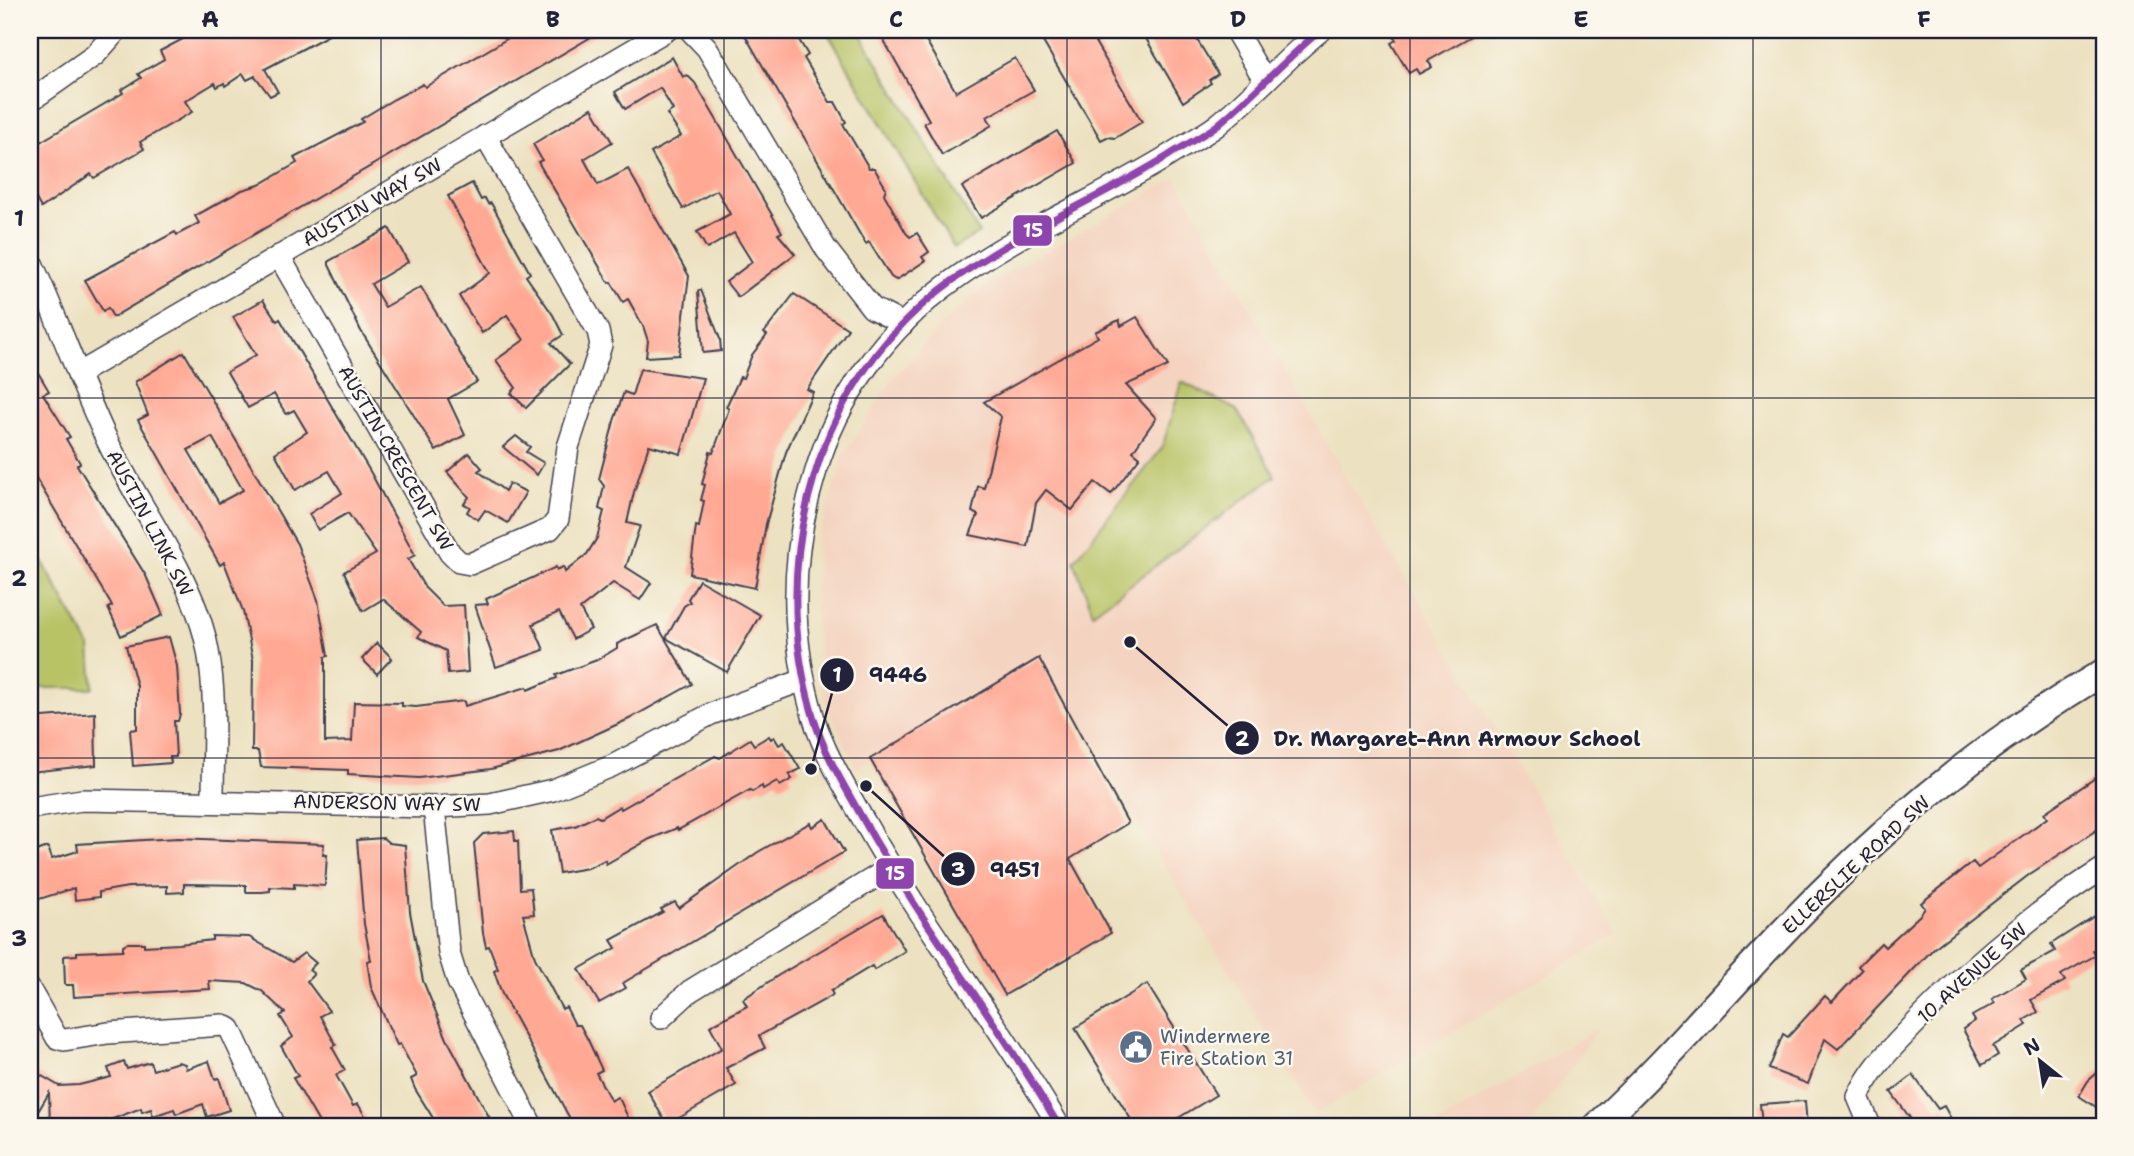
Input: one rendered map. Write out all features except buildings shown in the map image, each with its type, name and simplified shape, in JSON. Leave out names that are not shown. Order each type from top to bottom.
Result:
[{"type":"main road","name":"ELLERSLIE ROAD SW","points":[[1597,1126],[1635,1091],[1820,894],[1891,827],[2008,735],[2104,672]]},
{"type":"main road","name":"ELLERSLIE ROAD SW","points":[[1613,1126],[1635,1091]]},
{"type":"street","points":[[30,101],[95,55],[117,30]]},
{"type":"street","name":"AUSTIN WAY SW","points":[[78,374],[667,30]]},
{"type":"street","points":[[690,30],[707,48],[845,277],[872,307],[903,324]]},
{"type":"street","points":[[1235,30],[1265,81]]},
{"type":"street","points":[[1059,1126],[1020,1060],[890,868],[826,754],[803,680],[794,610],[794,578],[804,512],[834,422],[863,371],[903,324],[952,281],[982,261],[1215,126],[1321,30]]},
{"type":"street","name":"AUSTIN CRESCENT SW","points":[[279,256],[450,554],[459,562],[470,564],[550,529],[558,519],[568,447],[601,345],[598,331],[485,136]]},
{"type":"street","name":"AUSTIN LINK SW","points":[[30,259],[58,318],[78,374],[108,442],[174,564],[200,622],[208,650],[214,703],[213,800]]},
{"type":"street","name":"ANDERSON WAY SW","points":[[30,808],[82,800],[213,800],[434,807],[490,804],[552,790],[612,766],[711,714],[803,680]]},
{"type":"street","points":[[434,807],[449,953],[458,982],[492,1053],[532,1126]]},
{"type":"street","points":[[661,1018],[690,991],[890,868]]},
{"type":"street","name":"10 AVENUE SW","points":[[1870,1126],[1858,1097],[1875,1066],[1960,980],[2027,923],[2104,868]]},
{"type":"street","points":[[30,990],[57,1038],[64,1041],[108,1033],[223,1025],[230,1029],[275,1126]]},
{"type":"shaded area","points":[[1176,178],[1344,474],[1617,934],[1315,1114],[1039,658],[857,768],[825,702],[815,627],[817,540],[843,457],[891,381],[944,322],[990,283]]},
{"type":"shaded area","points":[[1599,1028],[1529,1126],[1433,1126]]},
{"type":"green space","points":[[826,30],[858,30],[979,233],[954,248]]},
{"type":"green space","points":[[1182,382],[1237,410],[1275,476],[1093,613],[1074,561],[1162,448]]},
{"type":"green space","points":[[30,539],[90,647],[93,688],[30,688]]},
{"type":"transit line","name":"15","points":[[1059,1126],[887,860],[824,745],[806,688],[797,627],[797,566],[807,505],[825,445],[851,391],[867,366],[906,320],[978,263],[1031,231],[1141,172],[1210,130],[1321,30]]},
{"type":"place","name":"Dr. Margaret-Ann Armour School","points":[[1130,642]]},
{"type":"place","name":"9446","points":[[811,769]]},
{"type":"place","name":"9451","points":[[866,786]]},
{"type":"place","name":"Windermere Fire Station 31","points":[[1136,1047]]}]
